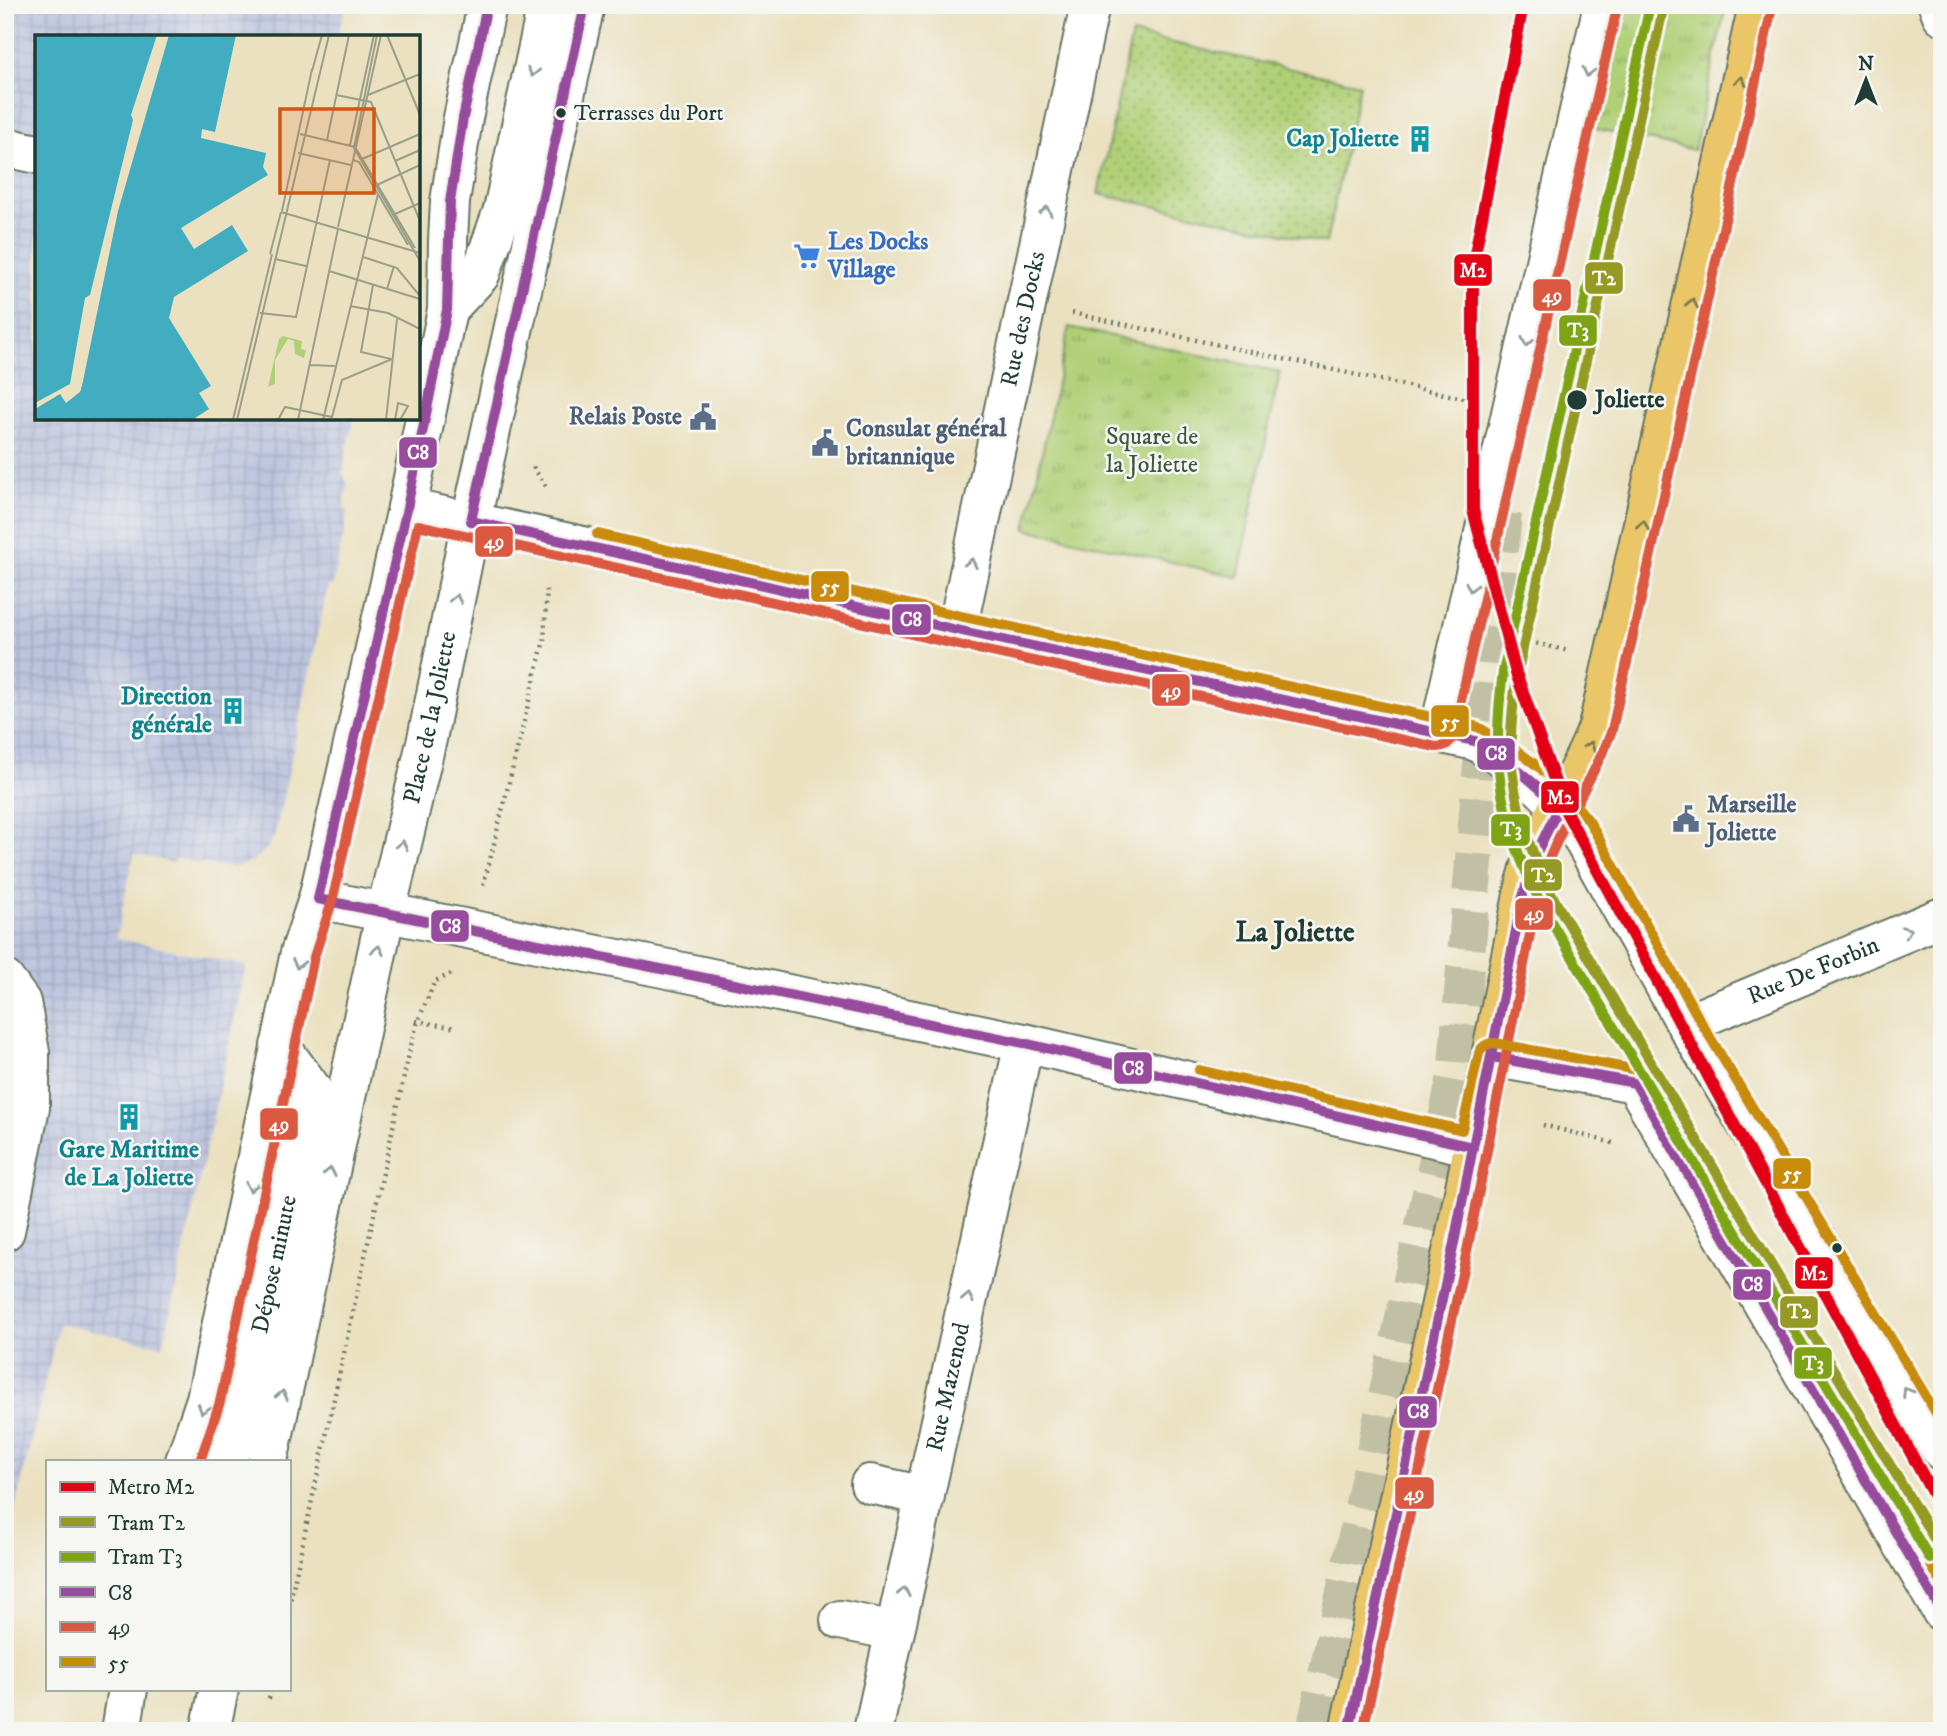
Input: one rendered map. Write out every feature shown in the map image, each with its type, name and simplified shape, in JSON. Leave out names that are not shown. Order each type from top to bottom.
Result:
[{"type":"main road","points":[[1349,1731],[1451,1256],[1528,873],[1598,727],[1758,5]]},
{"type":"street","points":[[187,1460],[206,1399],[300,953],[318,899],[407,508],[447,310],[433,237],[450,202],[463,118],[487,5]]},
{"type":"street","points":[[447,310],[480,275],[503,210],[547,5]]},
{"type":"street","name":"Place de la Joliette","points":[[268,1460],[585,5]]},
{"type":"street","name":"Rue des Docks","points":[[957,630],[1090,5]]},
{"type":"street","points":[[1439,733],[1603,5]]},
{"type":"street","points":[[1938,5],[1942,15]]},
{"type":"street","points":[[5,147],[35,154]]},
{"type":"street","points":[[407,508],[1475,741],[1502,755],[1559,807],[1577,829],[1686,1024],[1942,1451]]},
{"type":"street","points":[[318,899],[1024,1043],[1473,1147]]},
{"type":"street","name":"Rue De Forbin","points":[[1686,1024],[1942,917]]},
{"type":"street","points":[[5,980],[21,1002],[30,1052],[30,1107],[5,1231]]},
{"type":"street","name":"Rue Mazenod","points":[[873,1731],[1024,1043]]},
{"type":"street","points":[[1492,1057],[1635,1083],[1942,1612]]},
{"type":"street","points":[[870,1484],[925,1496]]},
{"type":"street","points":[[840,1619],[895,1631]]},
{"type":"street","points":[[121,1731],[128,1690]]},
{"type":"street","points":[[210,1731],[219,1690]]},
{"type":"path","points":[[1026,303],[1463,398],[1461,412]]},
{"type":"path","points":[[527,458],[555,498]]},
{"type":"path","points":[[481,888],[544,640],[547,581]]},
{"type":"path","points":[[1463,626],[1613,661]]},
{"type":"path","points":[[290,1601],[410,1049],[418,1021],[435,981],[458,971]]},
{"type":"path","points":[[405,1018],[456,1028]]},
{"type":"path","points":[[1544,1125],[1622,1145]]},
{"type":"shaded area","points":[[5,5],[345,5],[338,35],[35,35],[35,420],[354,420],[342,473],[348,484],[343,509],[348,511],[333,586],[328,585],[275,835],[266,850],[251,862],[235,867],[175,858],[173,863],[134,854],[116,938],[246,966],[163,1346],[59,1323],[5,1551]]},
{"type":"green space","points":[[1619,5],[1726,5],[1694,150],[1593,128]]},
{"type":"green space","points":[[1132,34],[1360,84],[1326,243],[1098,194]]},
{"type":"green space","name":"Square de la Joliette","points":[[1069,327],[1280,372],[1238,577],[1026,529]]},
{"type":"tunnel","points":[[1315,1731],[1456,1077],[1504,500]]},
{"type":"metro line","name":"M2","points":[[1523,5],[1473,264],[1473,510],[1516,673],[1565,810],[1942,1511]]},
{"type":"tram line","name":"T3","points":[[1650,5],[1503,672],[1498,738],[1502,796],[1518,853],[1546,913],[1930,1559]]},
{"type":"tram line","name":"T2","points":[[1664,5],[1517,675],[1511,732],[1514,784],[1531,846],[1558,906],[1942,1552]]},
{"type":"transit line","name":"C8","points":[[487,5],[463,118],[450,202],[447,310],[407,508],[318,899],[1024,1043],[1473,1147]]},
{"type":"transit line","name":"C8","points":[[585,5],[471,521],[957,630],[1475,741],[1519,771],[1559,807],[1534,858],[1522,900],[1454,1243],[1349,1731]]},
{"type":"transit line","name":"49","points":[[200,1460],[220,1402],[314,957],[332,902],[418,525],[954,644],[1436,747],[1444,746],[1453,736],[1617,8]]},
{"type":"transit line","name":"49","points":[[1363,1731],[1468,1246],[1539,889],[1563,828],[1612,730],[1772,8]]},
{"type":"transit line","name":"55","points":[[597,534],[960,616],[1478,727],[1512,747],[1540,768],[1566,793],[1589,821],[1698,1017],[1942,1423]]},
{"type":"transit line","name":"55","points":[[1199,1070],[1462,1130],[1479,1053],[1487,1044],[1495,1043],[1642,1071],[1942,1584]]},
{"type":"transit line","name":"C8","points":[[1492,1057],[1635,1083],[1942,1612]]},
{"type":"place","name":"Terrasses du Port","points":[[561,113]]},
{"type":"place","name":"Cap Joliette","points":[[1420,139]]},
{"type":"place","name":"Les Docks Village","points":[[807,256]]},
{"type":"place","name":"Joliette","points":[[1577,400]]},
{"type":"place","name":"Relais Poste","points":[[703,417]]},
{"type":"place","name":"Consulat général britannique","points":[[825,443]]},
{"type":"place","name":"Direction générale","points":[[233,711]]},
{"type":"place","name":"Marseille Joliette","points":[[1686,819]]},
{"type":"place","name":"Gare Maritime de La Joliette","points":[[129,1117]]},
{"type":"district","name":"La Joliette","points":[[1295,932]]}]
